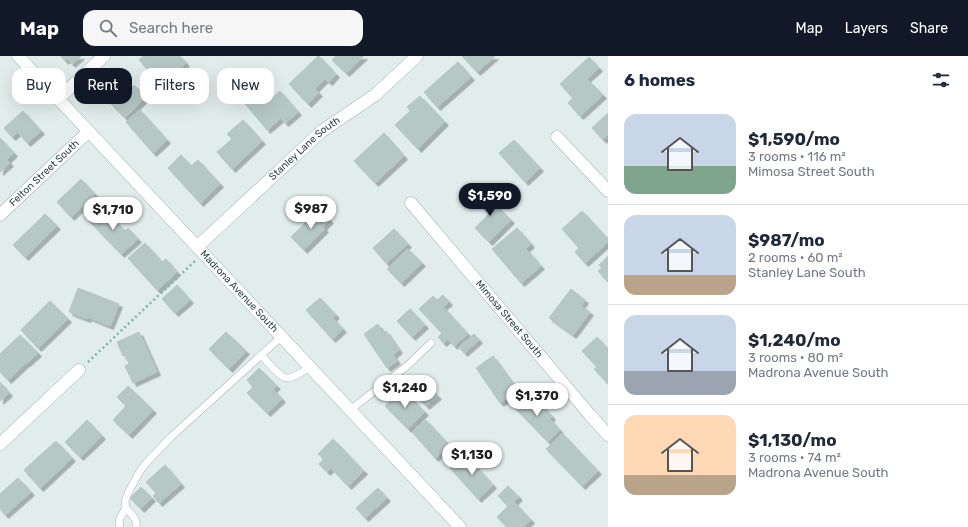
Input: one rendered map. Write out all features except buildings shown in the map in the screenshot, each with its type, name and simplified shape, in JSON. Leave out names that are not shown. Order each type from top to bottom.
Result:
[{"type":"street","name":"Madrona Avenue South","points":[[18,56],[29,68]]},
{"type":"street","points":[[66,92],[104,56]]},
{"type":"street","name":"Stanley Lane South","points":[[200,250],[309,143],[322,132],[375,95],[417,56]]},
{"type":"street","name":"Madrona Avenue South","points":[[63,104],[460,527]]},
{"type":"street","name":"Felton Street South","points":[[0,215],[88,132]]},
{"type":"street","points":[[557,137],[608,191]]},
{"type":"street","name":"Mimosa Street South","points":[[411,202],[608,435]]},
{"type":"street","points":[[0,444],[79,370]]},
{"type":"lane","points":[[136,527],[137,523],[126,508],[125,501],[140,471],[171,437],[281,337]]},
{"type":"lane","points":[[350,410],[407,366],[431,343]]},
{"type":"lane","points":[[261,355],[286,379],[310,368]]},
{"type":"lane","points":[[120,527],[120,518],[126,508]]},
{"type":"path","points":[[79,370],[200,250]]}]
